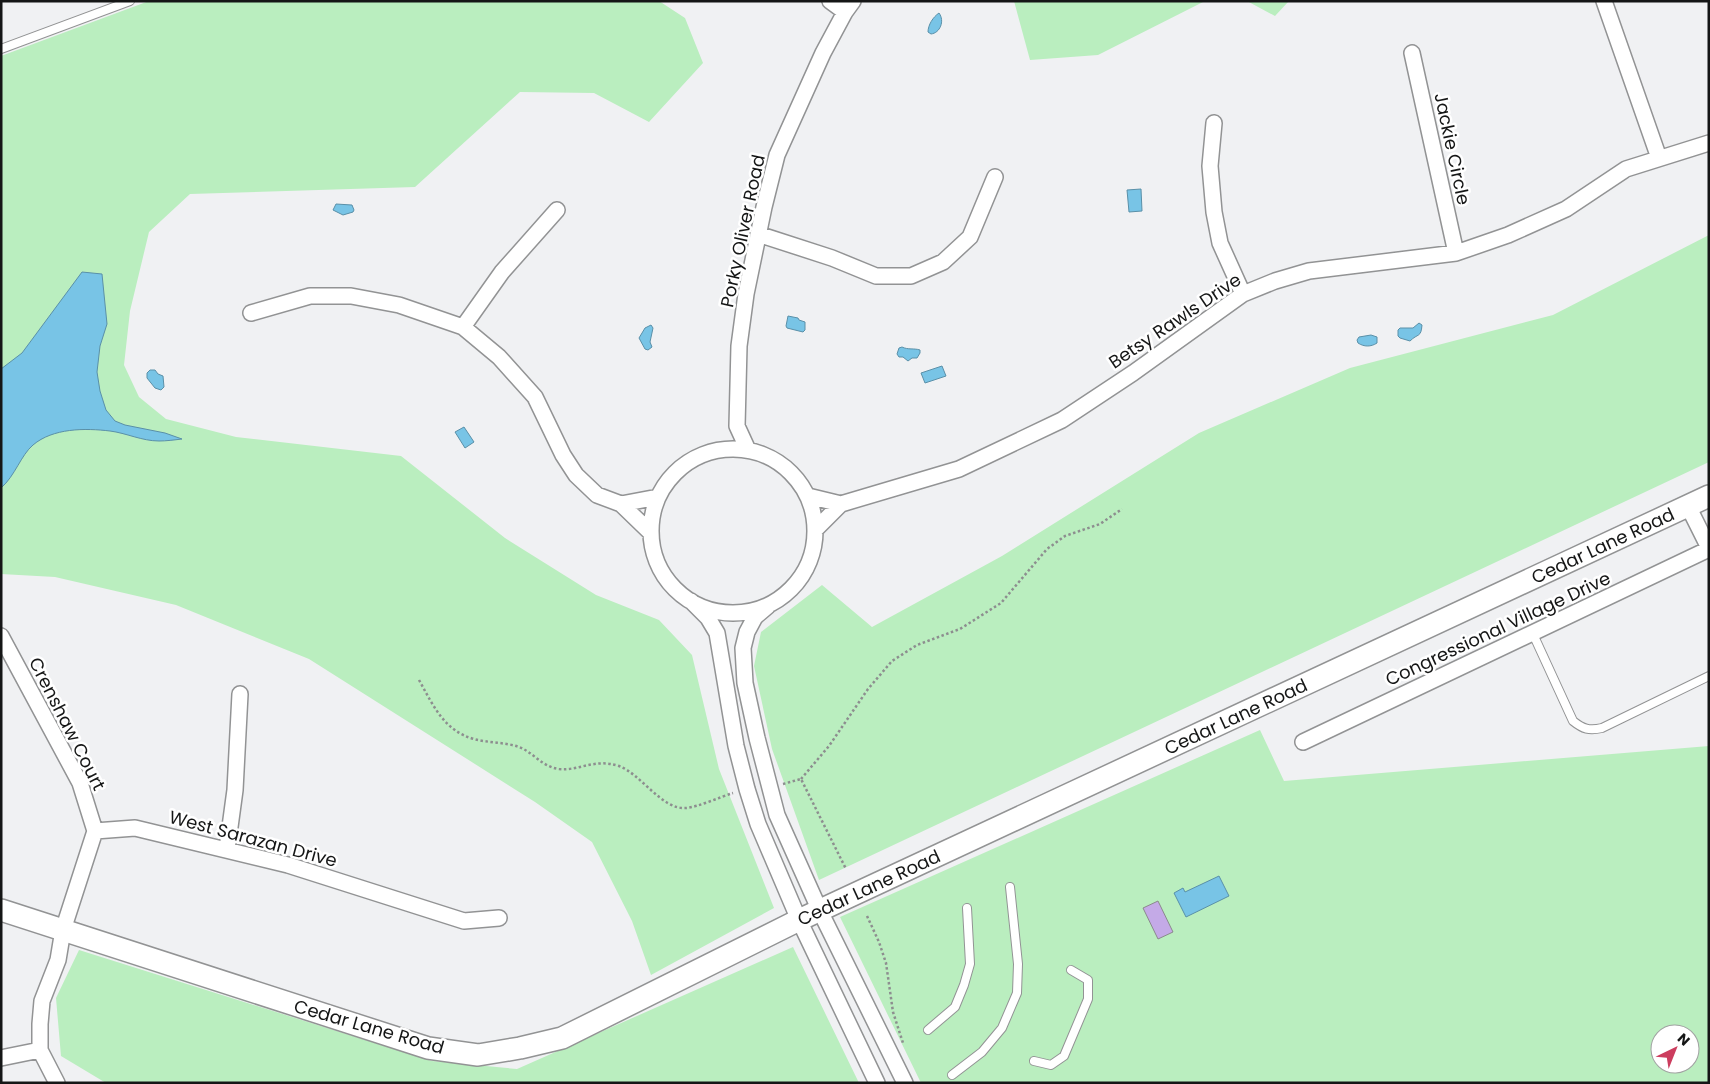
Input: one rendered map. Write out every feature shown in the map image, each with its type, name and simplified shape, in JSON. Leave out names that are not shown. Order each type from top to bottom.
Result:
[{"type":"street","points":[[830,1],[849,6]]},
{"type":"street","points":[[1604,1],[1660,158]]},
{"type":"street","name":"Porky Oliver Road","points":[[748,450],[737,426],[739,346],[746,294],[758,234],[777,155],[823,53],[849,6]]},
{"type":"street","name":"Jackie Circle","points":[[1412,53],[1456,253]]},
{"type":"street","points":[[1214,123],[1210,166],[1214,212],[1220,243],[1244,294]]},
{"type":"street","name":"Betsy Rawls Drive","points":[[816,530],[841,504],[959,469],[1062,420],[1133,373],[1244,294],[1275,281],[1309,271],[1456,253],[1508,235],[1566,209],[1626,169],[1709,143]]},
{"type":"street","points":[[758,234],[832,258],[876,276],[911,276],[943,262],[970,237],[995,176]]},
{"type":"street","points":[[463,327],[502,272],[557,210]]},
{"type":"street","points":[[251,313],[310,296],[351,296],[399,305],[463,327],[499,357],[535,397],[552,428],[563,455],[576,475],[597,495],[621,504],[651,532]]},
{"type":"street","points":[[716,450],[737,426]]},
{"type":"street","points":[[768,606],[745,612],[731,613],[712,610],[680,593],[660,568],[653,547],[651,532],[654,509],[658,497],[666,484],[682,466],[694,458],[716,450],[732,449],[748,450],[761,454],[791,472],[808,496],[815,519],[814,547],[806,570],[798,582],[787,593],[755,617],[747,632],[744,648],[745,683],[756,738],[778,815],[820,911],[905,1083]]},
{"type":"street","points":[[808,496],[841,504]]},
{"type":"street","name":"Cedar Lane Road","points":[[1,910],[428,1048],[478,1055],[562,1038],[799,920],[1709,496]]},
{"type":"street","points":[[621,504],[658,497]]},
{"type":"street","points":[[1688,506],[1709,549]]},
{"type":"street","name":"Congressional Village Drive","points":[[1303,742],[1709,549]]},
{"type":"street","points":[[692,601],[708,618],[717,633],[736,746],[758,824],[799,920],[877,1083]]},
{"type":"street","name":"Crenshaw Court","points":[[1,636],[80,783],[95,832]]},
{"type":"street","points":[[226,849],[236,790],[240,694]]},
{"type":"street","name":"West Sarazan Drive","points":[[95,832],[136,828],[288,865],[464,920],[499,918]]},
{"type":"street","points":[[57,1083],[40,1050],[42,1001],[58,960],[63,930],[95,832]]},
{"type":"street","points":[[1,1058],[40,1050]]},
{"type":"lane","points":[[1,49],[130,1]]},
{"type":"lane","points":[[1533,634],[1573,721],[1582,728],[1591,731],[1602,728],[1709,676]]},
{"type":"lane","points":[[952,1075],[982,1052],[1002,1028],[1017,993],[1018,964],[1010,887]]},
{"type":"lane","points":[[928,1030],[955,1006],[964,986],[970,964],[967,908]]},
{"type":"lane","points":[[1034,1061],[1050,1065],[1064,1056],[1088,999],[1088,980],[1071,970]]},
{"type":"path","points":[[770,787],[801,780],[828,746],[868,689],[892,661],[917,644],[960,629],[1001,603],[1047,549],[1065,536],[1100,524],[1122,509]]},
{"type":"path","points":[[419,680],[440,718],[450,728],[474,739],[520,747],[547,766],[558,769],[594,763],[621,767],[676,807],[686,808],[747,789]]},
{"type":"path","points":[[801,780],[846,869]]},
{"type":"path","points":[[867,916],[886,963],[893,1012],[906,1050]]},
{"type":"green space","points":[[149,1],[659,1],[685,18],[703,63],[649,122],[594,93],[520,92],[415,187],[190,194],[149,232],[130,311],[124,365],[139,397],[166,419],[236,437],[401,456],[505,538],[596,595],[659,620],[692,655],[719,769],[774,908],[651,975],[632,921],[592,842],[535,802],[309,659],[176,605],[55,577],[1,574],[1,56]]},
{"type":"green space","points":[[1014,1],[1205,1],[1098,55],[1030,60]]},
{"type":"green space","points":[[1247,1],[1289,1],[1275,16]]},
{"type":"green space","points":[[1709,235],[1709,462],[819,880],[772,749],[754,666],[761,632],[822,585],[872,627],[1002,556],[1199,433],[1350,368],[1553,315]]},
{"type":"green space","points":[[1260,730],[1284,781],[1709,746],[1709,1083],[921,1083],[840,917]]},
{"type":"green space","points":[[793,947],[859,1083],[106,1083],[61,1056],[56,998],[79,950],[432,1061],[517,1069]]},
{"type":"water","points":[[939,13],[942,20],[941,26],[931,34],[928,32],[929,27]]},
{"type":"water","points":[[1141,189],[1142,211],[1129,212],[1127,190]]},
{"type":"water","points":[[336,204],[352,205],[354,210],[343,215],[333,210]]},
{"type":"water","points":[[82,272],[102,274],[107,324],[100,346],[97,372],[106,410],[115,421],[125,425],[165,433],[182,439],[153,441],[100,430],[60,432],[41,439],[33,445],[1,488],[1,369],[22,353]]},
{"type":"water","points":[[788,316],[805,322],[805,330],[803,332],[787,328]]},
{"type":"water","points":[[1419,323],[1422,325],[1421,332],[1410,341],[1398,336],[1400,328],[1413,328]]},
{"type":"water","points":[[651,325],[653,328],[650,342],[652,347],[648,350],[645,349],[639,338],[645,328]]},
{"type":"water","points":[[1371,335],[1377,337],[1377,343],[1368,346],[1358,343],[1359,337]]},
{"type":"water","points":[[899,348],[920,350],[920,353],[917,358],[912,358],[908,361],[897,354]]},
{"type":"water","points":[[942,366],[946,376],[925,383],[921,373]]},
{"type":"water","points":[[150,370],[155,370],[163,376],[164,387],[161,390],[155,388],[147,378],[147,373]]},
{"type":"water","points":[[464,427],[474,442],[465,448],[455,432]]},
{"type":"water","points":[[1219,876],[1229,896],[1186,917],[1174,893],[1183,888],[1185,892]]},
{"type":"building","points":[[1158,901],[1173,932],[1158,939],[1143,908]]}]
